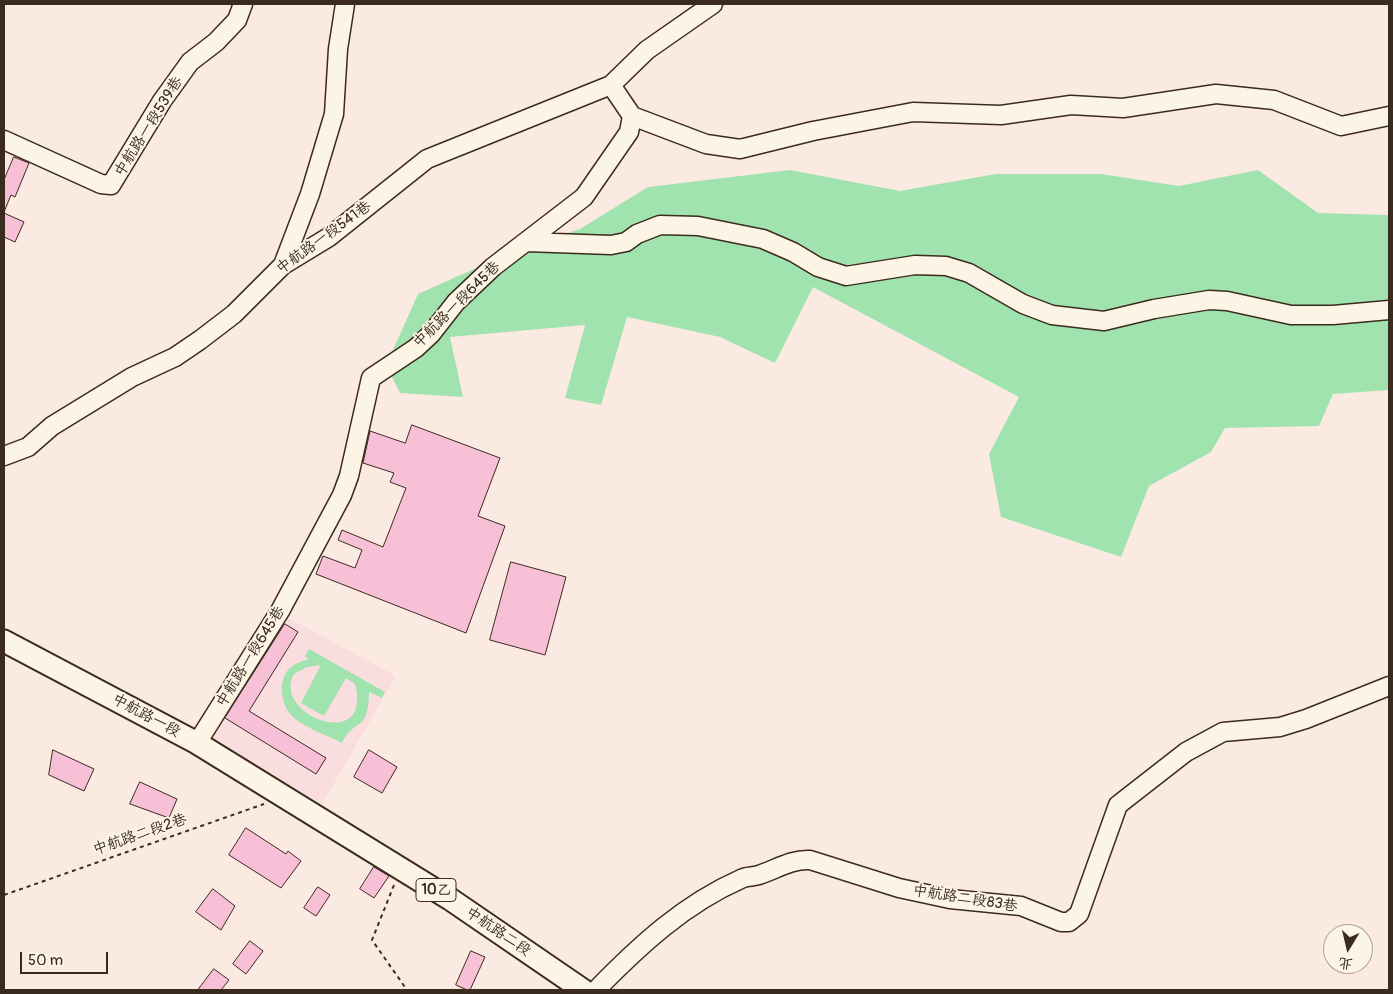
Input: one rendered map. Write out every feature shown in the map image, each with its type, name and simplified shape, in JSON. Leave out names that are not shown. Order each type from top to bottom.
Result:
[{"type":"main road","name":"中航路一段","points":[[4,641],[197,743],[285,796]]},
{"type":"main road","name":"中航路二段","points":[[285,796],[458,904],[583,990]]},
{"type":"lane","name":"中航路一段539巷","points":[[4,140],[100,184],[111,185],[162,101],[190,62],[216,42],[237,20],[243,4]]},
{"type":"lane","points":[[283,265],[310,194],[334,114],[338,49],[345,4]]},
{"type":"lane","points":[[713,4],[646,50],[611,85],[632,116],[706,144],[740,149],[813,131],[913,112],[1001,115],[1071,105],[1123,108],[1216,94],[1274,100],[1341,126],[1389,116]]},
{"type":"lane","name":"中航路一段541巷","points":[[4,456],[28,447],[52,426],[132,377],[175,357],[200,340],[234,314],[283,265],[329,237],[427,159],[611,85]]},
{"type":"lane","name":"中航路一段645巷","points":[[197,743],[280,611],[342,495],[349,476],[371,378],[388,369],[431,334],[456,302],[493,267],[584,197],[630,132],[632,116]]},
{"type":"lane","points":[[526,242],[611,244],[626,242],[637,234],[660,225],[698,226],[763,239],[793,252],[818,268],[846,276],[915,265],[946,266],[970,274],[1023,304],[1052,315],[1104,321],[1154,309],[1209,300],[1227,301],[1291,315],[1333,315],[1389,310]]},
{"type":"lane","name":"中航路二段83巷","points":[[596,990],[633,952],[682,912],[742,878],[758,875],[797,859],[810,860],[898,888],[950,899],[1021,906],[1061,922],[1069,922],[1079,914],[1118,805],[1186,752],[1223,732],[1280,727],[1389,686]]},
{"type":"path","name":"中航路二段2巷","points":[[4,895],[285,796]]},
{"type":"path","points":[[400,868],[372,940],[408,990]]},
{"type":"shaded area","points":[[281,614],[396,676],[322,804],[207,737]]},
{"type":"green space","points":[[790,170],[900,191],[996,174],[1101,174],[1179,186],[1258,170],[1318,213],[1389,215],[1389,390],[1333,394],[1319,426],[1225,428],[1211,452],[1149,486],[1121,557],[1001,517],[989,454],[1019,397],[813,287],[775,363],[720,337],[627,317],[601,405],[565,398],[585,325],[450,337],[463,397],[400,393],[388,369],[392,352],[418,294],[521,248],[580,229],[648,187]]},
{"type":"green space","points":[[309,649],[385,692],[382,698],[369,692],[368,705],[363,720],[347,735],[342,743],[298,721],[285,706],[282,692],[284,678],[291,667],[309,659],[305,656]],"holes":[[[321,665],[301,703],[324,716],[346,678],[355,684],[357,705],[350,718],[338,722],[323,721],[308,714],[296,703],[291,689],[294,674],[307,667]]]},
{"type":"building","points":[[14,157],[29,163],[15,197],[11,195],[4,212],[4,180]]},
{"type":"building","points":[[4,213],[24,222],[15,242],[4,237]]},
{"type":"building","points":[[412,425],[500,458],[478,516],[505,526],[466,633],[316,574],[323,556],[355,568],[362,550],[338,540],[342,530],[383,547],[406,488],[390,482],[394,473],[363,463],[370,431],[405,443]]},
{"type":"building","points":[[511,562],[566,577],[545,655],[490,640]]},
{"type":"building","points":[[285,624],[298,632],[249,711],[326,758],[316,774],[225,718]]},
{"type":"building","points":[[53,750],[94,769],[84,791],[49,775]]},
{"type":"building","points":[[369,750],[397,767],[382,793],[354,777]]},
{"type":"building","points":[[140,782],[177,799],[169,818],[130,804]]},
{"type":"building","points":[[246,828],[286,854],[288,851],[301,861],[281,888],[229,855]]},
{"type":"building","points":[[374,867],[389,876],[374,898],[360,889]]},
{"type":"building","points":[[318,887],[330,895],[316,916],[304,908]]},
{"type":"building","points":[[213,889],[235,906],[221,930],[196,912]]},
{"type":"building","points":[[250,941],[263,951],[246,974],[233,964]]},
{"type":"building","points":[[471,951],[485,957],[470,990],[467,990],[456,985]]},
{"type":"building","points":[[214,969],[229,980],[221,990],[198,990]]}]
